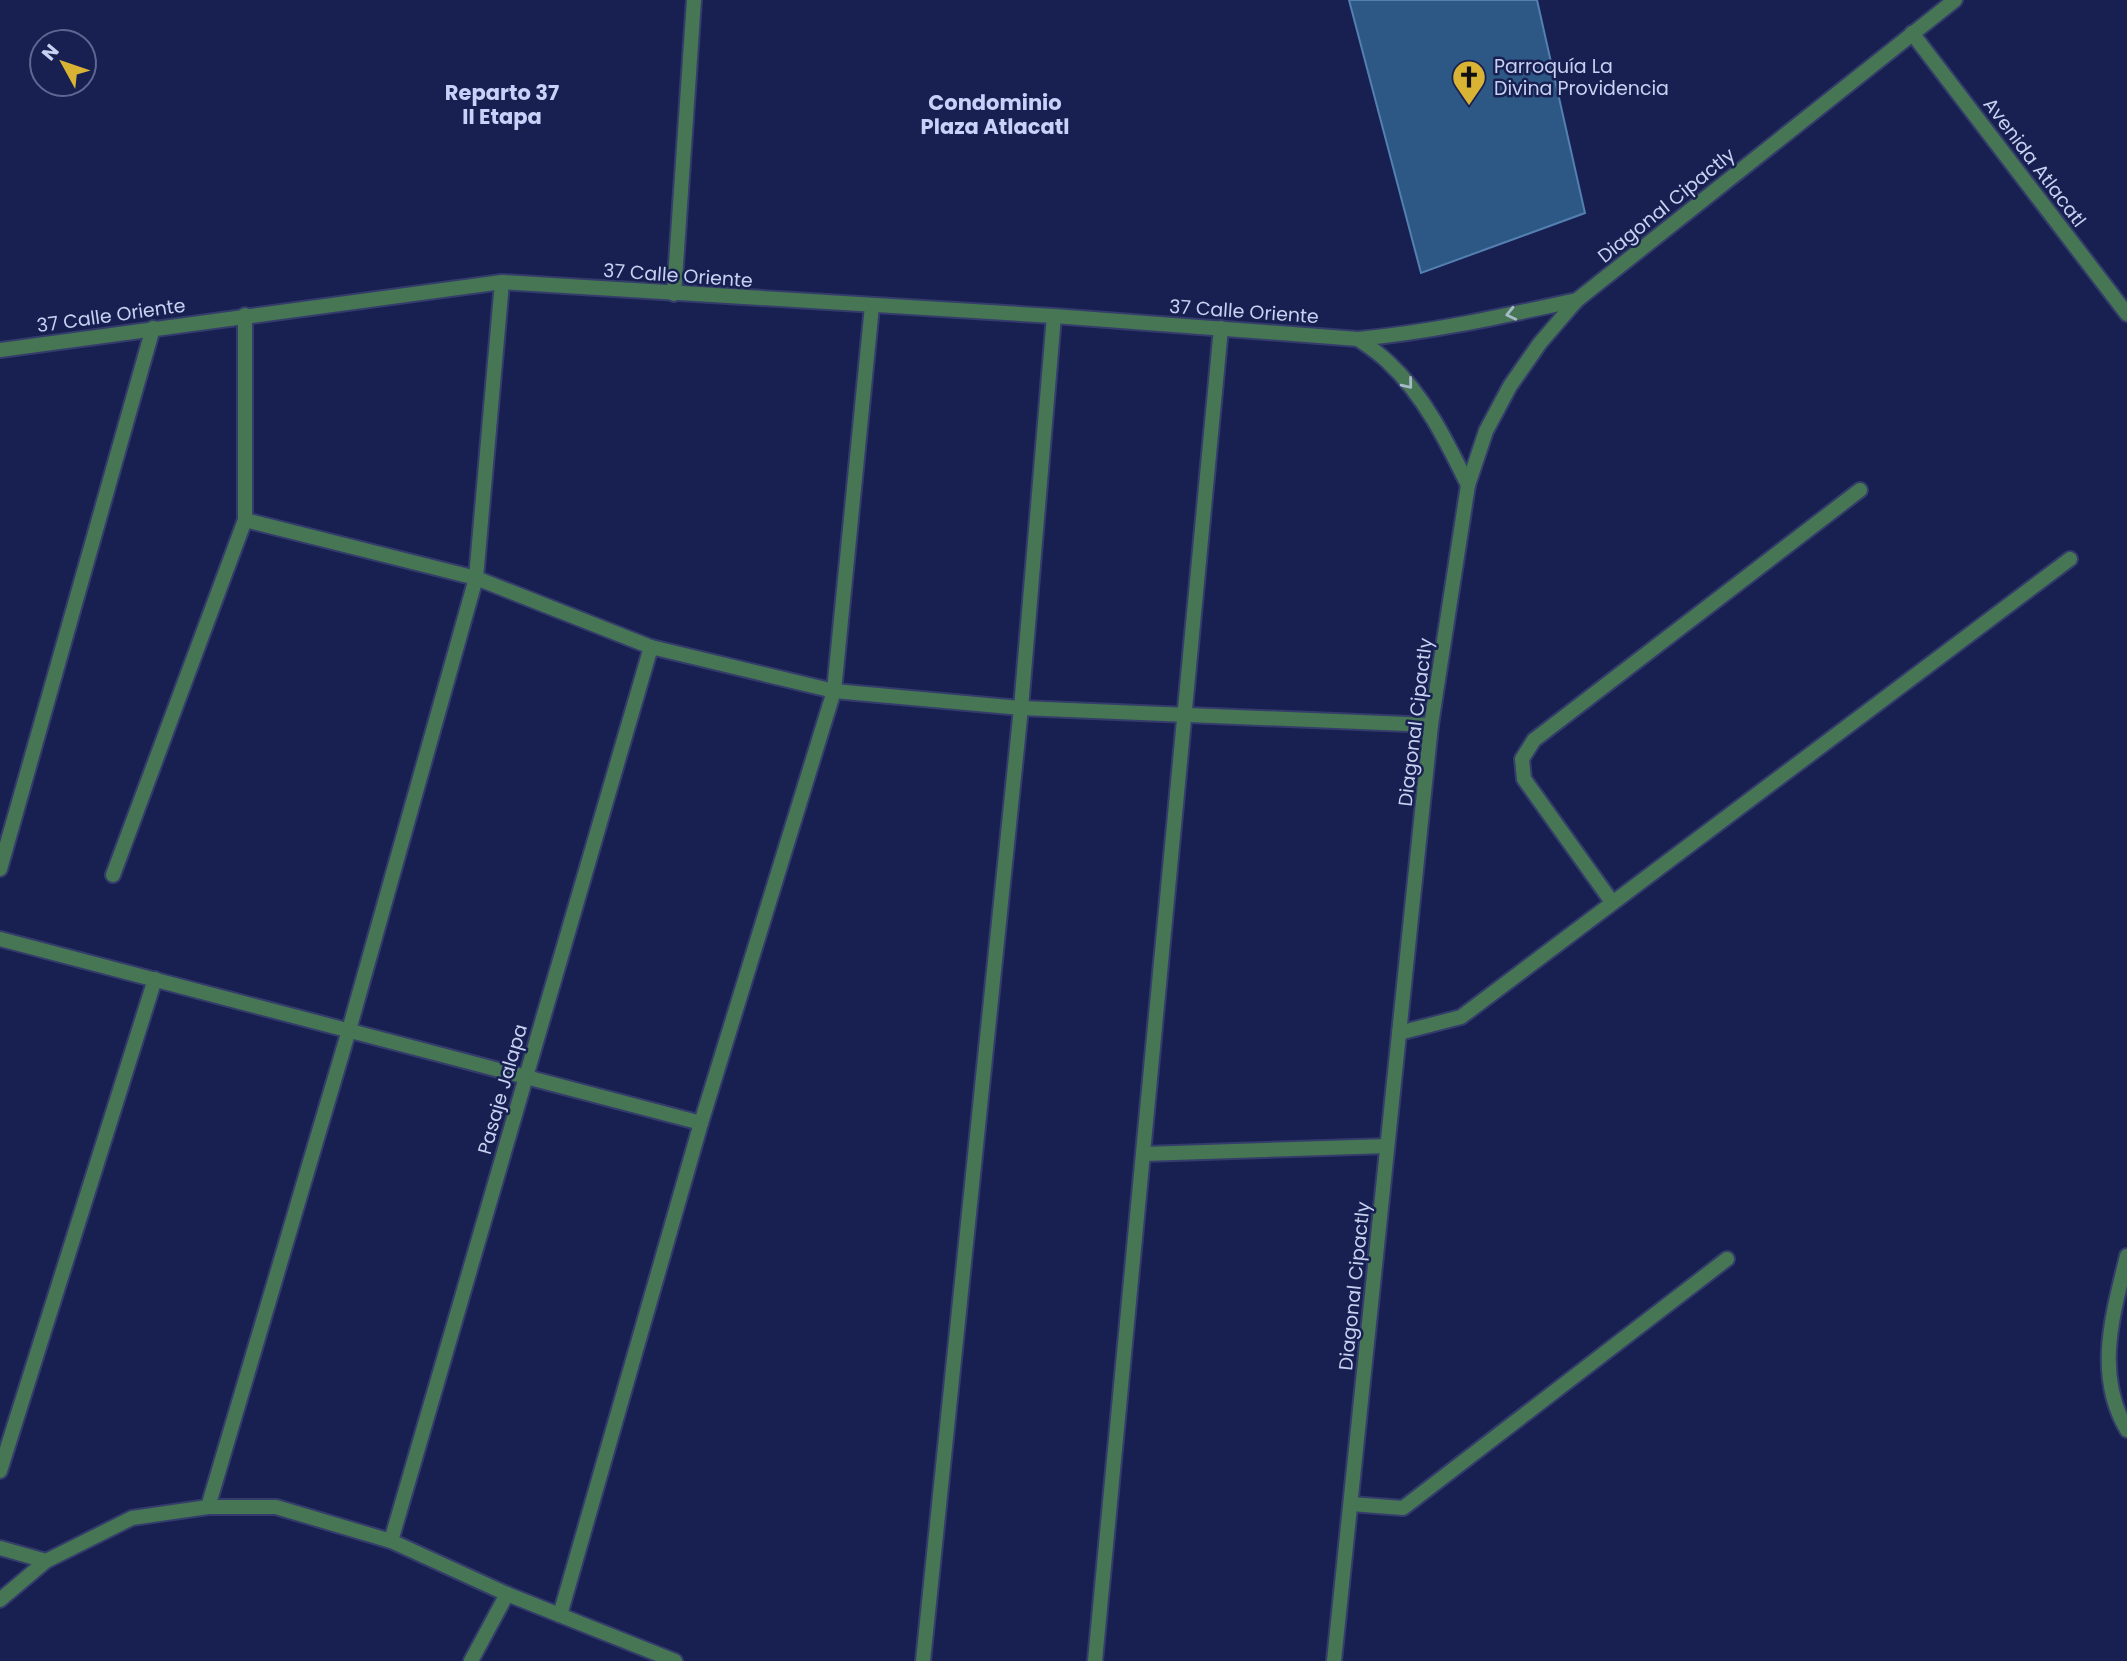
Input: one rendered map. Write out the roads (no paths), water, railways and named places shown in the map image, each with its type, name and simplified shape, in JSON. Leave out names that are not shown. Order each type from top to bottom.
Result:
[{"type":"street","points":[[674,294],[694,0]]},
{"type":"street","name":"Diagonal Cipactly","points":[[1334,1661],[1431,725],[1468,485],[1486,431],[1510,386],[1540,343],[1577,300],[1955,0]]},
{"type":"street","name":"Avenida Atlacatl","points":[[1912,33],[2127,314]]},
{"type":"street","points":[[208,1507],[349,1030],[475,578],[502,282]]},
{"type":"street","name":"37 Calle Oriente","points":[[0,350],[502,282],[1054,316],[1357,339],[1466,325],[1577,300]]},
{"type":"street","points":[[560,1615],[701,1123],[834,691],[872,306]]},
{"type":"street","points":[[113,875],[245,520],[245,315]]},
{"type":"street","points":[[923,1661],[1021,708],[1054,316]]},
{"type":"street","points":[[0,869],[153,328]]},
{"type":"street","points":[[1096,1661],[1222,328]]},
{"type":"street","points":[[1357,339],[1388,362],[1410,385],[1448,443],[1468,485]]},
{"type":"street","points":[[1612,902],[1524,779],[1521,759],[1534,740],[1860,490]]},
{"type":"street","points":[[245,520],[475,578],[651,647],[834,691],[1021,708],[1431,725]]},
{"type":"street","points":[[1399,1033],[1461,1017],[2070,559]]},
{"type":"street","name":"Pasaje Jalapa","points":[[391,1541],[651,647]]},
{"type":"street","points":[[0,939],[701,1123]]},
{"type":"street","points":[[0,1471],[155,979]]},
{"type":"street","points":[[1144,1154],[1387,1146]]},
{"type":"street","points":[[2127,1256],[2109,1333],[2108,1366],[2111,1394],[2127,1430]]},
{"type":"street","points":[[1351,1504],[1403,1507],[1727,1259]]},
{"type":"street","points":[[0,1601],[46,1561],[132,1518],[208,1507],[276,1507],[391,1541],[507,1594],[676,1661]]},
{"type":"street","points":[[0,1548],[46,1561]]},
{"type":"street","points":[[471,1661],[507,1594]]},
{"type":"place","name":"Parroquía La Divina Providencia","points":[[1469,107]]},
{"type":"district","name":"Reparto 37 II Etapa","points":[[502,105]]},
{"type":"district","name":"Condominio Plaza Atlacatl","points":[[995,115]]}]
